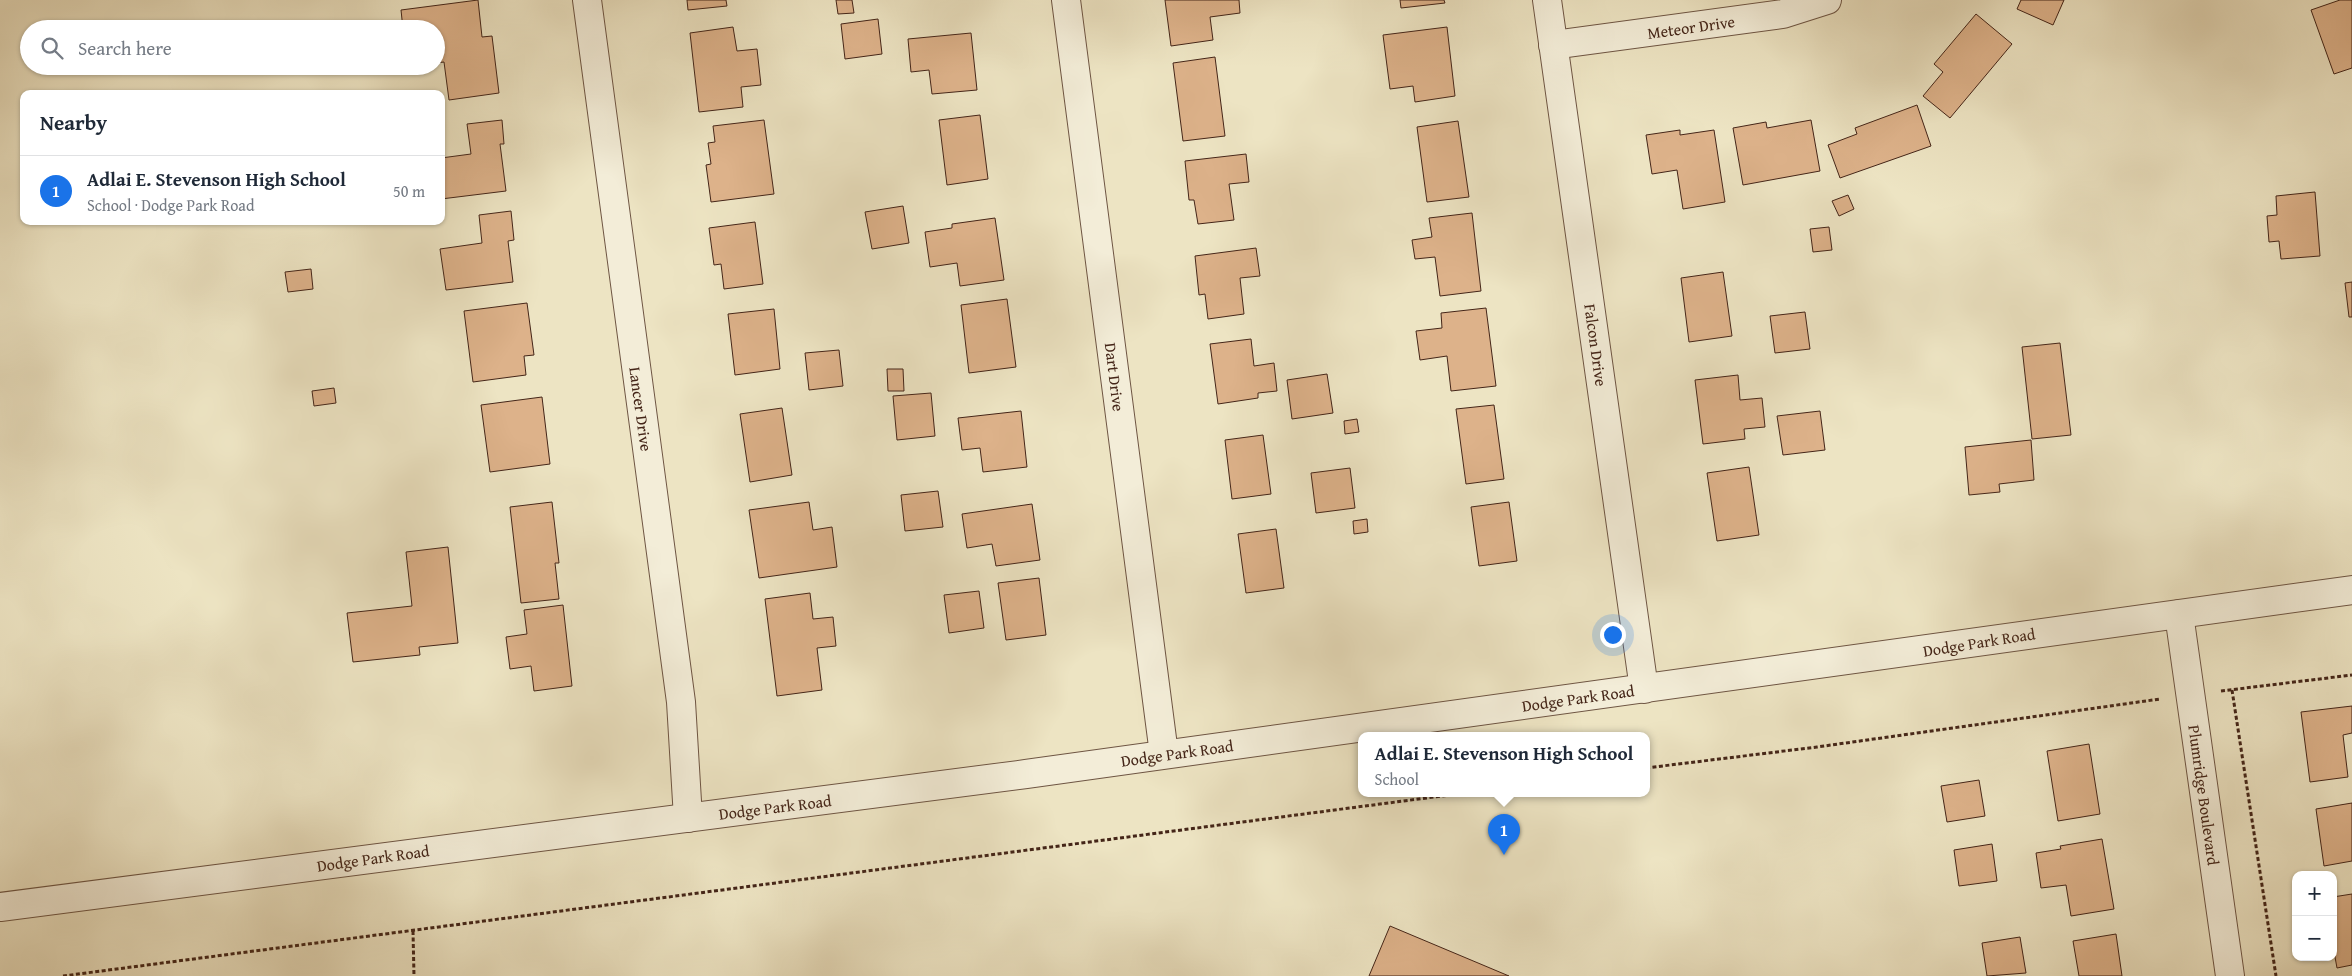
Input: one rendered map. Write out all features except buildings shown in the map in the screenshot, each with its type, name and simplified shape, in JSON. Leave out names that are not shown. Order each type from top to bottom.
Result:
[{"type":"street","name":"Lancer Drive","points":[[587,0],[681,702],[688,818]]},
{"type":"street","name":"Dart Drive","points":[[1066,0],[1164,754]]},
{"type":"street","name":"Falcon Drive","points":[[1547,0],[1644,689]]},
{"type":"street","name":"Meteor Drive","points":[[1553,45],[1783,14],[1827,0]]},
{"type":"street","name":"Dodge Park Road","points":[[0,907],[1164,754],[2352,590]]},
{"type":"street","name":"Plumridge Boulevard","points":[[2179,614],[2230,976]]},
{"type":"path","points":[[2216,692],[2352,675]]},
{"type":"path","points":[[2232,690],[2276,976]]},
{"type":"path","points":[[1650,767],[2167,698]]},
{"type":"path","points":[[63,976],[1434,797]]},
{"type":"path","points":[[413,931],[414,976]]},
{"type":"place","name":"Adlai E. Stevenson High School","points":[[1504,855]]}]
